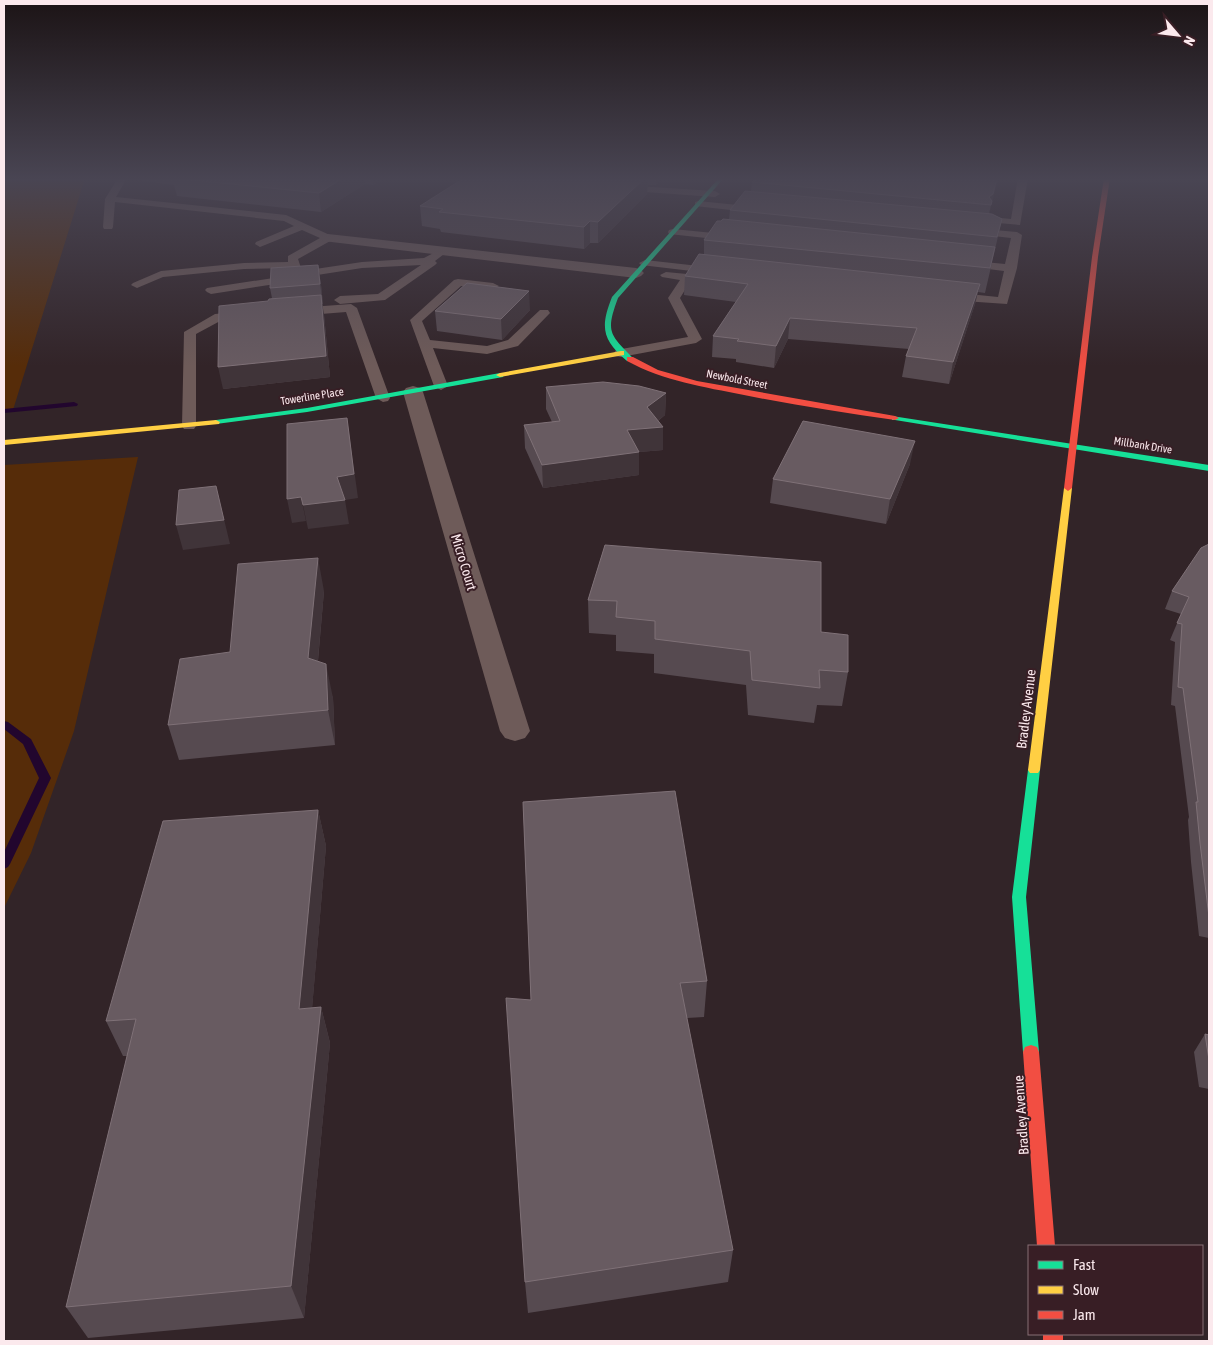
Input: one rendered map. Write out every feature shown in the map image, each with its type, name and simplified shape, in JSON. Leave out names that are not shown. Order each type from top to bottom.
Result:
[{"type":"street","points":[[352,241],[443,251],[641,268]]},
{"type":"street","name":"Newbold Street","points":[[665,241],[615,297],[606,320],[608,336],[621,353],[642,366],[698,384],[765,397],[1072,446]]},
{"type":"street","name":"Bradley Avenue","points":[[1046,1245],[1019,897],[1097,241]]},
{"type":"street","name":"Towerline Place","points":[[4,443],[190,426],[307,410],[383,398],[621,353]]},
{"type":"street","name":"Micro Court","points":[[413,392],[515,731]]},
{"type":"street","name":"Millbank Drive","points":[[1072,446],[1209,468]]},
{"type":"lane","points":[[260,244],[268,241]]},
{"type":"lane","points":[[296,270],[292,258],[323,241]]},
{"type":"lane","points":[[936,294],[1003,302],[1016,241]]},
{"type":"lane","points":[[137,285],[161,274],[244,266],[296,270],[426,260],[443,251]]},
{"type":"lane","points":[[340,300],[381,298],[431,263],[426,260]]},
{"type":"lane","points":[[951,261],[1011,268]]},
{"type":"lane","points":[[641,268],[728,277],[687,277],[641,268]]},
{"type":"lane","points":[[211,290],[282,280],[296,270]]},
{"type":"lane","points":[[621,353],[696,339],[674,298],[687,277]]},
{"type":"lane","points":[[441,386],[416,320],[458,282],[502,287]]},
{"type":"lane","points":[[285,312],[351,308],[383,398]]},
{"type":"lane","points":[[424,343],[487,350],[513,343],[544,313]]},
{"type":"lane","points":[[190,426],[190,332],[219,316],[257,314]]},
{"type":"shaded area","points":[[4,241],[66,241],[13,410],[4,411]]},
{"type":"shaded area","points":[[138,457],[74,731],[31,853],[4,908],[4,465]]},
{"type":"building","points":[[712,241],[934,241],[995,247],[990,268]]},
{"type":"building","points":[[699,254],[980,284],[953,362],[906,356],[917,328],[790,318],[776,346],[713,336],[748,284],[685,276]]},
{"type":"building","points":[[318,265],[320,284],[270,288],[271,268]]},
{"type":"building","points":[[467,283],[529,291],[501,319],[435,311]]},
{"type":"building","points":[[321,295],[326,356],[218,367],[219,306],[268,301],[269,299]]},
{"type":"building","points":[[603,382],[639,386],[666,393],[647,407],[663,427],[627,430],[639,452],[542,465],[524,425],[560,421],[546,387]]},
{"type":"building","points":[[347,418],[354,474],[337,477],[345,500],[303,505],[301,497],[287,499],[287,424]]},
{"type":"building","points":[[803,421],[915,441],[890,499],[773,479]]},
{"type":"building","points":[[216,486],[224,520],[176,525],[179,490]]},
{"type":"building","points":[[1209,544],[1209,917],[1196,802],[1198,802],[1183,688],[1178,687],[1182,624],[1177,623],[1189,597],[1172,591],[1201,548]]},
{"type":"building","points":[[605,545],[821,562],[821,632],[848,635],[848,672],[819,670],[820,688],[752,680],[750,651],[655,639],[655,621],[616,617],[617,601],[588,600]]},
{"type":"building","points":[[318,558],[308,658],[326,664],[328,710],[168,725],[180,659],[230,652],[238,564]]},
{"type":"building","points":[[675,791],[707,981],[680,983],[733,1250],[525,1282],[506,998],[531,1000],[523,802]]},
{"type":"building","points":[[318,810],[299,1009],[321,1007],[291,1286],[66,1307],[136,1019],[106,1021],[163,821]]},
{"type":"building","points":[[1205,1034],[1209,1035],[1209,1060]]},
{"type":"waterway","points":[[4,411],[74,404]]},
{"type":"waterway","points":[[4,724],[27,742],[45,778],[4,864]]},
{"type":"traffic: fast","points":[[630,359],[621,352],[610,338],[607,324],[608,316],[615,297],[665,241]]},
{"type":"traffic: fast","points":[[216,422],[307,410],[500,375]]},
{"type":"traffic: fast","points":[[895,418],[1209,468]]},
{"type":"traffic: fast","points":[[1031,1052],[1019,897],[1034,770]]},
{"type":"traffic: slow","points":[[500,375],[621,353]]},
{"type":"traffic: slow","points":[[4,443],[216,422]]},
{"type":"traffic: slow","points":[[1034,770],[1068,488]]},
{"type":"traffic: jam","points":[[1068,488],[1097,241]]},
{"type":"traffic: jam","points":[[630,359],[655,372],[697,384],[798,403],[895,418]]},
{"type":"traffic: jam","points":[[1031,1052],[1046,1245]]},
{"type":"traffic: jam","points":[[1053,1335],[1053,1341]]}]
